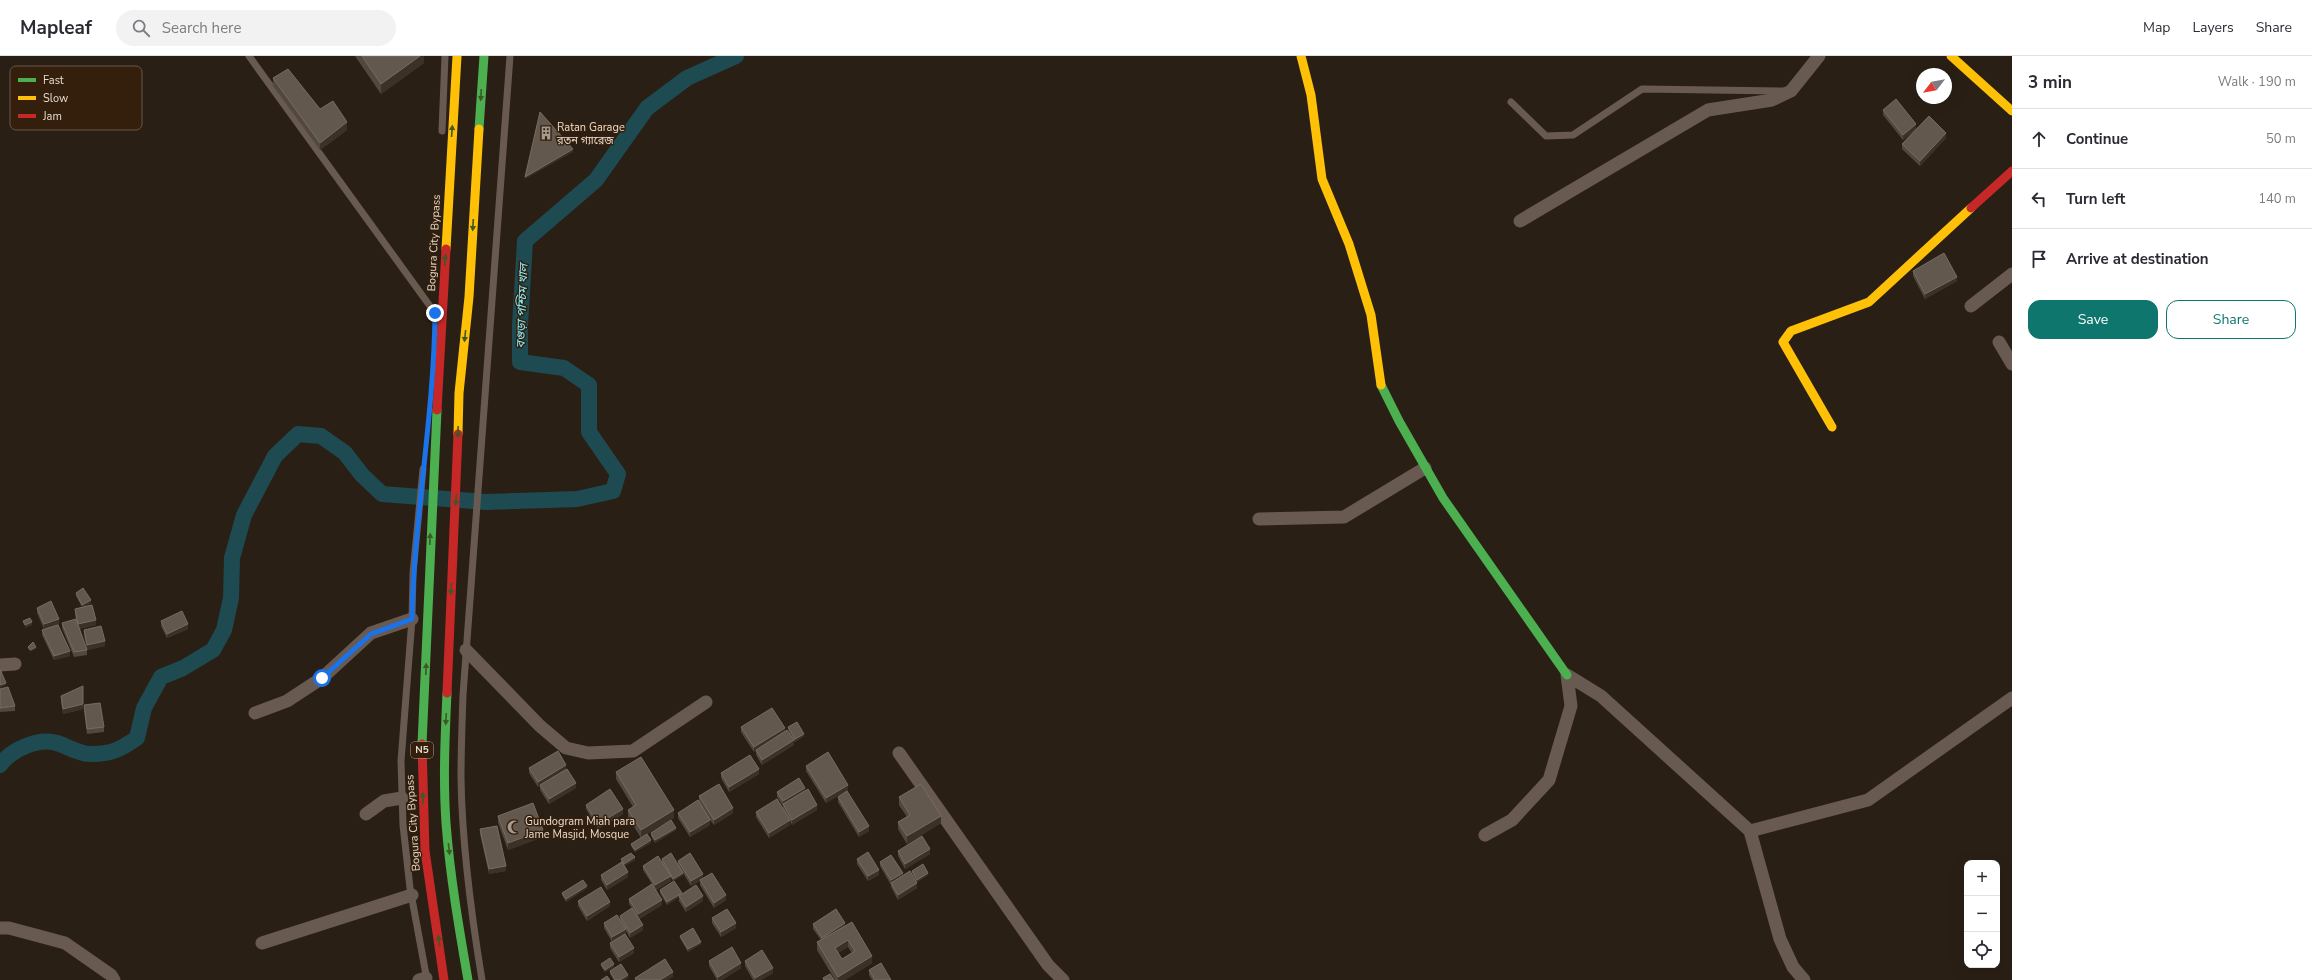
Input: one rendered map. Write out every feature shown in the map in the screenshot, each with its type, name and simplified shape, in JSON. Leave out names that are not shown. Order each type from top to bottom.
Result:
[{"type":"main road","name":"Bogura City Bypass","points":[[444,980],[425,851],[421,765],[431,519],[435,479],[436,396],[457,56]]},
{"type":"main road","points":[[468,980],[453,892],[446,823],[444,761],[457,478],[459,393],[469,297],[484,56]]},
{"type":"main road","points":[[1301,56],[1311,95],[1322,179],[1349,244],[1371,315],[1379,380],[1425,468],[1443,498],[1567,674]]},
{"type":"main road","points":[[1951,56],[2012,111]]},
{"type":"main road","points":[[1832,427],[1783,342],[1791,331],[1869,302],[2012,171]]},
{"type":"street","points":[[1520,221],[1708,110],[1772,100],[1792,91],[1819,56]]},
{"type":"street","points":[[1972,306],[2012,274]]},
{"type":"street","points":[[1999,342],[2012,364]]},
{"type":"street","points":[[1259,519],[1344,517],[1425,468]]},
{"type":"street","points":[[255,713],[287,701],[322,678],[371,634],[412,619]]},
{"type":"street","points":[[466,650],[540,726],[566,748],[588,753],[633,751],[706,702]]},
{"type":"street","points":[[0,665],[15,664]]},
{"type":"street","points":[[1567,674],[1600,696],[1750,831],[1780,939],[1794,966],[1804,980]]},
{"type":"street","points":[[1485,835],[1512,820],[1550,780],[1571,706],[1567,674]]},
{"type":"street","points":[[1750,831],[1868,800],[2012,698]]},
{"type":"street","points":[[899,753],[1048,965],[1063,980]]},
{"type":"street","points":[[366,814],[384,801],[402,798]]},
{"type":"street","points":[[262,942],[412,895]]},
{"type":"street","points":[[0,928],[9,928],[65,943],[112,975],[114,980]]},
{"type":"lane","points":[[249,56],[435,313]]},
{"type":"lane","points":[[442,142],[445,56]]},
{"type":"lane","points":[[482,980],[470,900],[461,778],[463,695],[480,481],[483,405],[510,56]]},
{"type":"lane","points":[[1511,102],[1546,136],[1566,136],[1573,135],[1642,89],[1792,91]]},
{"type":"lane","points":[[428,416],[437,259]]},
{"type":"lane","points":[[424,461],[418,518],[401,761],[403,825],[424,979]]},
{"type":"building","points":[[362,56],[420,56],[381,84]]},
{"type":"building","points":[[288,69],[320,109],[333,101],[347,122],[320,143],[273,78]]},
{"type":"building","points":[[1896,99],[1916,124],[1903,135],[1883,110]]},
{"type":"building","name":"Ratan Garage রতন গ্যারেজ","points":[[540,112],[573,149],[525,177]]},
{"type":"building","points":[[1929,116],[1946,133],[1920,161],[1902,144]]},
{"type":"building","points":[[1944,253],[1957,277],[1925,294],[1913,271]]},
{"type":"building","points":[[83,588],[91,600],[82,605],[76,593]]},
{"type":"building","points":[[51,601],[59,619],[44,624],[37,608]]},
{"type":"building","points":[[92,605],[96,620],[78,624],[75,609]]},
{"type":"building","points":[[182,611],[188,624],[167,634],[161,621]]},
{"type":"building","points":[[30,618],[32,622],[25,625],[23,621]]},
{"type":"building","points":[[76,619],[87,650],[74,652],[62,623]]},
{"type":"building","points":[[58,625],[70,651],[54,656],[42,630]]},
{"type":"building","points":[[101,626],[105,641],[87,645],[84,630]]},
{"type":"building","points":[[33,642],[36,647],[30,650],[28,647]]},
{"type":"building","points":[[0,669],[6,683],[0,685]]},
{"type":"building","points":[[83,686],[83,704],[63,709],[61,696]]},
{"type":"building","points":[[8,687],[15,706],[0,708],[0,689]]},
{"type":"building","points":[[100,703],[104,727],[87,729],[84,705]]},
{"type":"building","points":[[772,708],[785,728],[754,747],[741,727]]},
{"type":"building","points":[[797,722],[804,734],[795,739],[788,727]]},
{"type":"building","points":[[787,730],[794,740],[762,760],[756,750]]},
{"type":"building","points":[[558,751],[566,765],[538,782],[529,768]]},
{"type":"building","points":[[828,752],[848,785],[826,798],[806,766]]},
{"type":"building","points":[[750,755],[759,769],[729,787],[721,773]]},
{"type":"building","points":[[641,757],[674,810],[641,830],[628,810],[636,805],[616,772]]},
{"type":"building","points":[[567,769],[576,783],[549,799],[540,785]]},
{"type":"building","points":[[799,778],[805,788],[783,801],[777,792]]},
{"type":"building","points":[[719,784],[733,808],[714,820],[699,796]]},
{"type":"building","points":[[921,784],[941,816],[907,836],[898,822],[910,815],[899,797]]},
{"type":"building","points":[[610,789],[623,809],[598,824],[586,805]]},
{"type":"building","points":[[808,789],[817,805],[792,820],[783,804]]},
{"type":"building","points":[[847,791],[869,826],[859,832],[838,797]]},
{"type":"building","points":[[777,799],[790,820],[769,833],[756,812]]},
{"type":"building","points":[[698,800],[710,820],[690,832],[678,813]]},
{"type":"building","points":[[533,803],[543,830],[508,843],[498,816]]},
{"type":"building","points":[[671,820],[676,828],[655,840],[651,833]]},
{"type":"building","points":[[497,826],[506,866],[489,869],[480,829]]},
{"type":"building","points":[[647,834],[651,840],[635,850],[631,844]]},
{"type":"building","points":[[922,836],[930,849],[905,864],[898,851]]},
{"type":"building","points":[[868,852],[879,870],[868,876],[857,859]]},
{"type":"building","points":[[631,853],[635,857],[624,864],[621,859]]},
{"type":"building","points":[[671,853],[683,873],[673,879],[662,859]]},
{"type":"building","points":[[690,853],[703,874],[691,881],[678,861]]},
{"type":"building","points":[[891,855],[903,873],[891,880],[880,862]]},
{"type":"building","points":[[658,856],[671,876],[655,885],[643,866]]},
{"type":"building","points":[[622,862],[628,872],[607,885],[601,875]]},
{"type":"building","points":[[923,864],[928,873],[917,880],[912,871]]},
{"type":"building","points":[[910,871],[917,883],[898,895],[891,883]]},
{"type":"building","points":[[712,873],[726,895],[714,903],[700,880]]},
{"type":"building","points":[[583,880],[587,886],[566,899],[562,893]]},
{"type":"building","points":[[674,881],[682,893],[667,902],[660,890]]},
{"type":"building","points":[[652,884],[662,900],[638,914],[629,899]]},
{"type":"building","points":[[696,885],[703,896],[686,907],[679,896]]},
{"type":"building","points":[[601,887],[610,902],[587,916],[578,901]]},
{"type":"building","points":[[632,908],[643,925],[630,933],[620,916]]},
{"type":"building","points":[[727,909],[736,923],[721,932],[712,918]]},
{"type":"building","points":[[836,909],[845,923],[822,938],[813,924]]},
{"type":"building","points":[[617,915],[626,929],[612,937],[604,923]]},
{"type":"building","points":[[852,922],[872,956],[838,977],[817,942]],"holes":[[[848,940],[855,951],[842,959],[835,948]]]},
{"type":"building","points":[[693,928],[701,942],[688,949],[680,936]]},
{"type":"building","points":[[625,934],[634,948],[619,957],[610,943]]},
{"type":"building","points":[[732,947],[741,963],[718,977],[709,961]]},
{"type":"building","points":[[762,950],[773,968],[755,978],[745,961]]},
{"type":"building","points":[[610,958],[614,964],[605,970],[601,964]]},
{"type":"building","points":[[665,959],[673,972],[660,980],[636,980],[635,978]]},
{"type":"building","points":[[881,963],[891,980],[875,980],[869,970]]},
{"type":"building","points":[[621,964],[628,975],[620,980],[615,980],[610,971]]},
{"type":"building","points":[[830,974],[834,980],[824,980],[823,978]]},
{"type":"building","points":[[607,976],[610,980],[601,980]]},
{"type":"waterway","name":"বগুড়া পশ্চিম খাল","points":[[0,765],[11,754],[34,743],[57,743],[83,753],[99,754],[116,750],[137,738],[144,708],[161,677],[183,668],[213,650],[224,630],[231,598],[232,558],[244,515],[275,456],[298,434],[321,436],[345,453],[362,475],[382,494],[486,502],[577,499],[613,491],[618,474],[589,432],[589,385],[564,368],[520,362],[520,325],[525,241],[596,180],[647,108],[687,78],[736,56]]},
{"type":"traffic: fast","points":[[479,129],[484,56]]},
{"type":"traffic: fast","points":[[1381,385],[1399,421],[1443,498],[1567,675]]},
{"type":"traffic: fast","points":[[422,744],[437,410]]},
{"type":"traffic: fast","points":[[447,693],[444,774],[446,823],[452,882],[468,980]]},
{"type":"traffic: slow","points":[[446,249],[457,56]]},
{"type":"traffic: slow","points":[[1301,56],[1311,95],[1322,179],[1349,244],[1371,315],[1381,385]]},
{"type":"traffic: slow","points":[[1951,56],[2012,111]]},
{"type":"traffic: slow","points":[[458,434],[459,393],[469,297],[479,129]]},
{"type":"traffic: slow","points":[[1832,427],[1783,342],[1791,331],[1869,302],[1971,208]]},
{"type":"traffic: jam","points":[[1971,208],[2012,171]]},
{"type":"traffic: jam","points":[[437,410],[446,249]]},
{"type":"traffic: jam","points":[[447,693],[458,434]]},
{"type":"traffic: jam","points":[[422,744],[425,851],[444,980]]},
{"type":"place","name":"Ratan Garage রতন গ্যারেজ","points":[[546,133]]},
{"type":"place","name":"Gundogram Miah para Jame Masjid, Mosque","points":[[514,827]]},
{"type":"route","points":[[322,678],[371,634],[412,619],[413,574],[431,394],[435,341],[435,313]]}]
